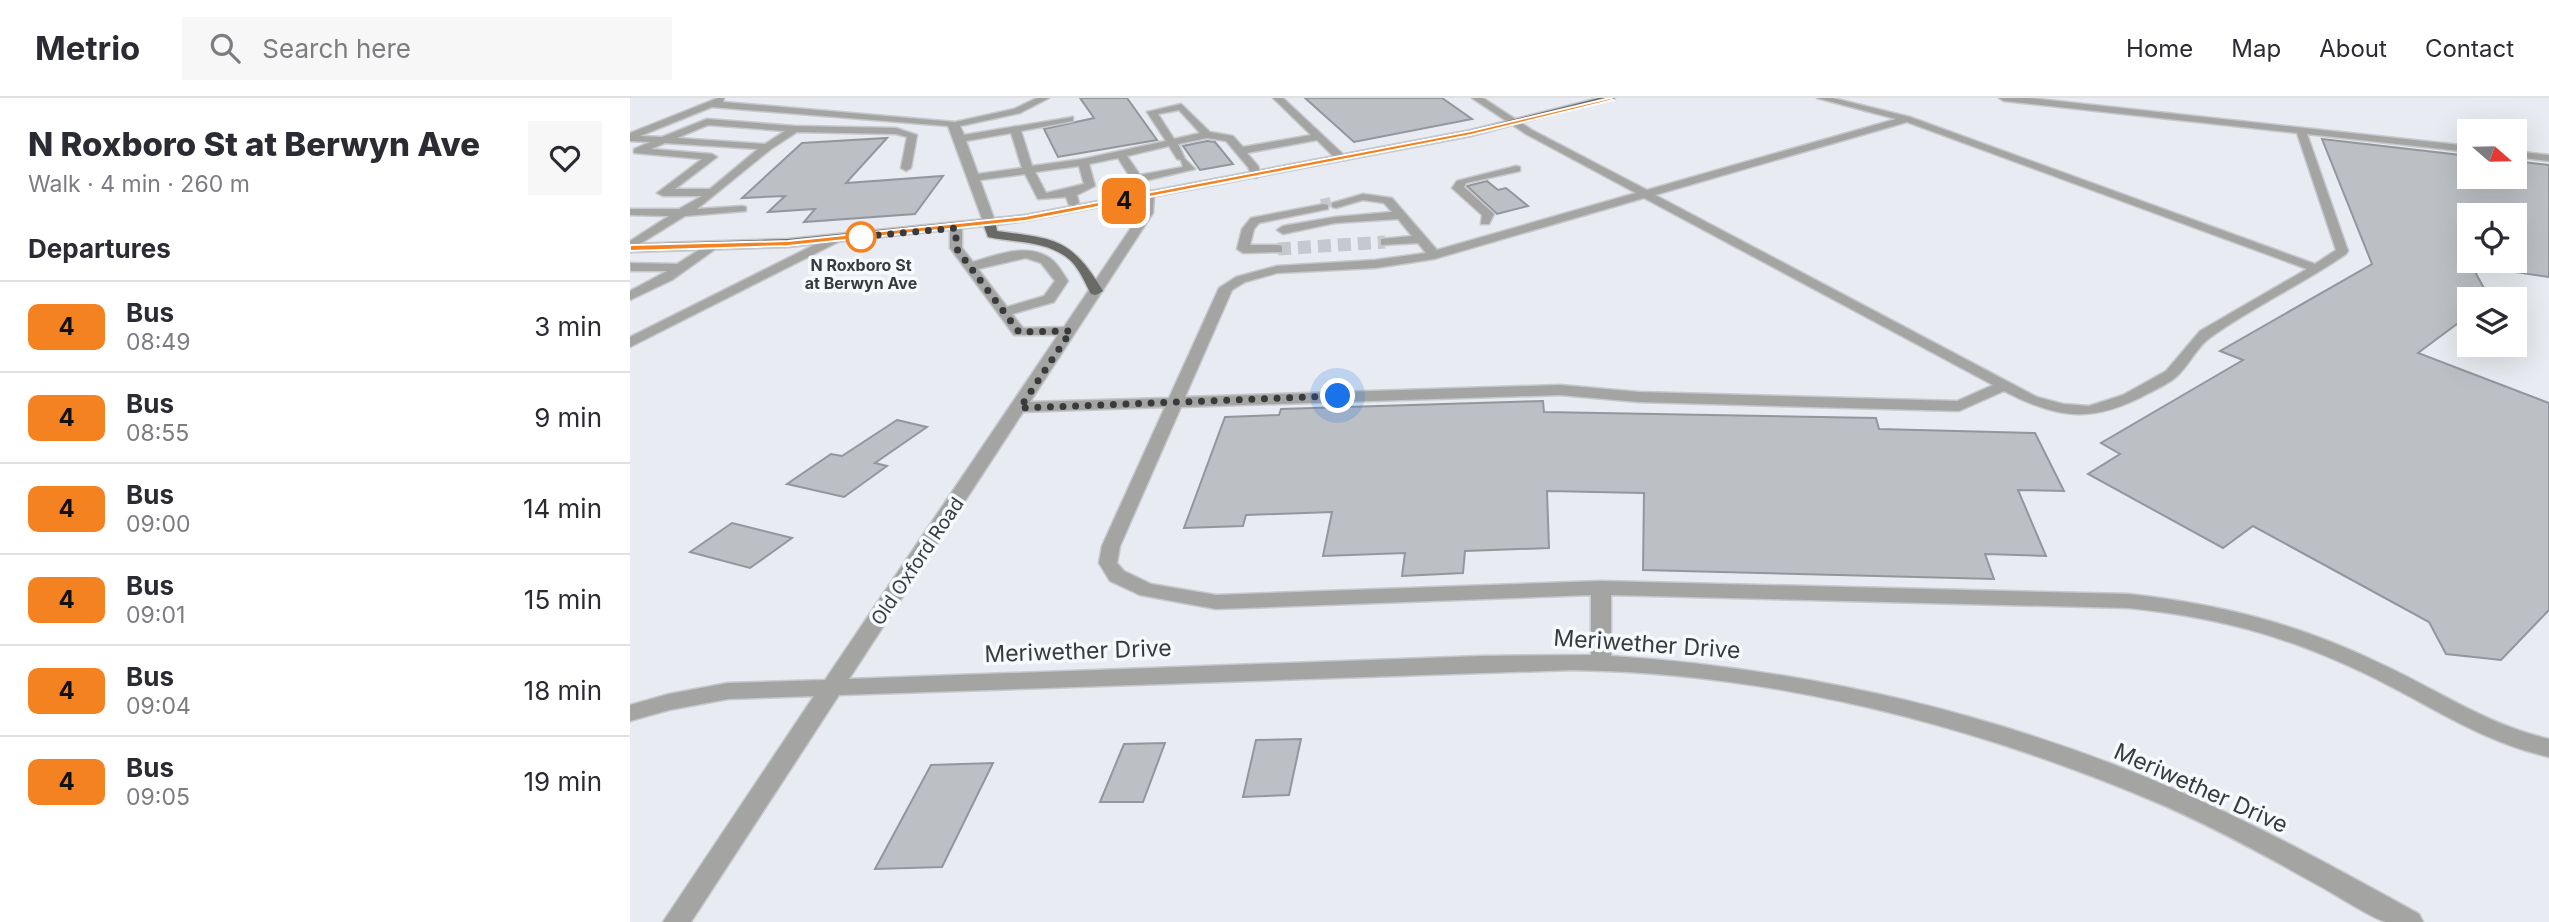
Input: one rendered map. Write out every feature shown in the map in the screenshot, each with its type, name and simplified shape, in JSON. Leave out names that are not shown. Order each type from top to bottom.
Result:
[{"type":"main road","points":[[630,247],[710,247],[834,239],[990,223],[1148,196],[1341,158],[1514,123],[1610,98]]},
{"type":"main road","points":[[990,223],[992,234],[1036,241],[1067,252],[1082,268],[1096,291]]},
{"type":"street","points":[[630,137],[726,98]]},
{"type":"street","points":[[791,110],[814,98]]},
{"type":"street","points":[[956,130],[1017,111],[1044,98]]},
{"type":"street","points":[[1278,98],[1341,158]]},
{"type":"street","points":[[1477,98],[1514,123],[2006,386],[2054,408],[2078,412],[2102,411],[2120,404],[2172,374],[2203,335],[2318,269],[2342,251],[2301,130]]},
{"type":"street","points":[[1822,98],[1907,119],[2318,269]]},
{"type":"street","points":[[1853,106],[1872,98]]},
{"type":"street","points":[[2004,98],[2457,148]]},
{"type":"street","points":[[710,104],[881,116],[956,130],[1015,129],[1070,120]]},
{"type":"street","points":[[1171,143],[1152,112],[1181,107],[1207,135]]},
{"type":"street","points":[[1907,119],[1434,255],[1377,264],[1270,271],[1246,276],[1226,288],[1111,546],[1108,563],[1117,576],[1147,590],[1216,601],[1601,588],[2128,601],[2206,610],[2294,636],[2374,669],[2479,728],[2517,742],[2549,748]]},
{"type":"street","points":[[713,192],[663,193],[712,157],[638,150],[707,122],[795,129],[896,131],[912,135],[906,168]]},
{"type":"street","points":[[630,247],[713,192],[767,147],[795,129]]},
{"type":"street","points":[[1015,129],[1028,170],[1042,198],[1071,193],[1090,186],[1083,162]]},
{"type":"street","points":[[956,130],[990,223]]},
{"type":"street","points":[[975,178],[1121,155],[1207,135],[1229,138],[1253,166],[1256,175]]},
{"type":"street","points":[[630,137],[767,147]]},
{"type":"street","points":[[1240,151],[1318,137]]},
{"type":"street","points":[[1138,178],[1190,169],[1185,161],[1172,166],[1160,149],[1171,143]]},
{"type":"street","points":[[1121,155],[1148,196]]},
{"type":"street","points":[[2527,155],[2549,158]]},
{"type":"street","points":[[1485,222],[1488,214],[1458,188],[1462,181],[1482,174],[1516,169]]},
{"type":"street","points":[[1071,193],[1076,209]]},
{"type":"street","name":"Old Oxford Road","points":[[676,922],[1071,331],[1147,213],[1148,196]]},
{"type":"street","points":[[1246,276],[1243,249],[1248,229],[1255,220],[1349,200],[1382,198],[1394,204],[1434,255]]},
{"type":"street","points":[[630,212],[682,213],[743,209]]},
{"type":"street","points":[[1283,230],[1335,220],[1402,215]]},
{"type":"street","points":[[956,228],[956,248],[1019,332],[1071,331]]},
{"type":"street","points":[[630,343],[834,239]]},
{"type":"street","points":[[1385,242],[1422,239]]},
{"type":"street","points":[[630,296],[681,268],[710,247]]},
{"type":"street","points":[[630,267],[660,248]]},
{"type":"street","points":[[1243,249],[1278,249]]},
{"type":"street","points":[[970,267],[1021,255],[1036,256],[1046,260],[1062,281],[1049,299],[1004,312]]},
{"type":"street","points":[[630,267],[681,268]]},
{"type":"street","points":[[1020,408],[1560,390],[1639,397],[1959,406],[2006,386]]},
{"type":"street","points":[[1601,588],[1601,663]]},
{"type":"street","name":"Meriwether Drive","points":[[630,713],[668,702],[728,691],[1481,664],[1601,663],[1748,676],[1942,716],[2026,742],[2164,795],[2241,830],[2410,922]]},
{"type":"building","points":[[1080,98],[1127,98],[1157,140],[1058,157],[1044,129],[1094,118]]},
{"type":"building","points":[[1305,98],[1442,98],[1472,119],[1354,142]]},
{"type":"building","points":[[887,138],[846,183],[943,176],[915,214],[804,222],[815,209],[768,212],[785,196],[742,198],[802,143]]},
{"type":"building","points":[[2322,139],[2457,155],[2457,189],[2527,189],[2527,162],[2549,165],[2549,277],[2522,273],[2527,273],[2527,203],[2457,203],[2457,273],[2476,273],[2483,287],[2457,287],[2457,324],[2418,353],[2549,403],[2549,610],[2501,660],[2446,654],[2429,622],[2253,526],[2223,548],[2088,474],[2120,454],[2101,443],[2243,360],[2220,351],[2372,264]]},
{"type":"building","points":[[1215,142],[1233,164],[1200,170],[1183,146]]},
{"type":"building","points":[[1487,181],[1498,190],[1506,188],[1528,206],[1497,214],[1467,186]]},
{"type":"building","points":[[1543,401],[1544,412],[1876,418],[1879,429],[2035,433],[2064,491],[2018,490],[2046,556],[1985,554],[1994,579],[1643,570],[1644,493],[1547,491],[1549,548],[1465,551],[1463,573],[1402,576],[1405,553],[1323,556],[1332,512],[1246,515],[1243,526],[1184,528],[1225,417],[1279,415],[1281,409]]},
{"type":"building","points":[[897,420],[927,427],[875,463],[887,466],[844,497],[787,484],[831,454],[842,456]]},
{"type":"building","points":[[732,523],[792,538],[750,568],[690,552]]},
{"type":"building","points":[[1301,739],[1289,795],[1243,797],[1256,740]]},
{"type":"building","points":[[1165,743],[1143,802],[1100,802],[1124,744]]},
{"type":"building","points":[[993,763],[942,867],[875,869],[931,765]]},
{"type":"tunnel","points":[[1321,204],[1334,201]]},
{"type":"tunnel","points":[[1278,249],[1385,242]]},
{"type":"bus line","name":"4","points":[[630,248],[788,243],[956,228],[1025,218],[1471,133],[1610,98]]},
{"type":"place","name":"N Roxboro St at Berwyn Ave","points":[[861,237]]},
{"type":"route","points":[[861,237],[857,237],[956,228],[956,248],[1019,332],[1071,331],[1020,408],[1338,396]]}]
